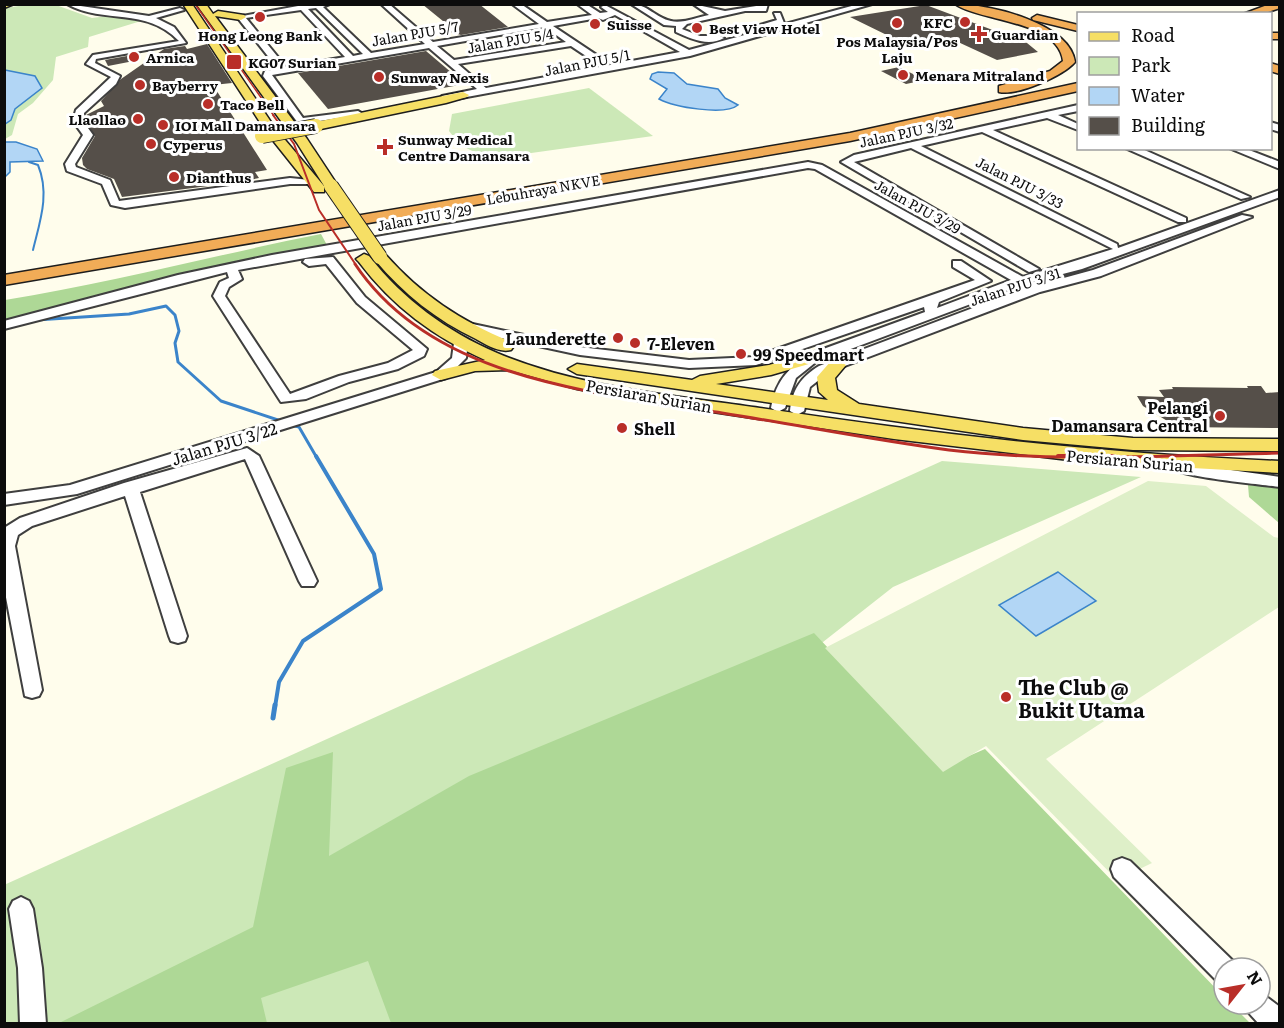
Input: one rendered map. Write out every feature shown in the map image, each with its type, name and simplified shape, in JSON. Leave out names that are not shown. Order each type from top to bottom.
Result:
[{"type":"highway","points":[[945,109],[966,99],[1054,74],[1066,66],[1070,57],[1064,44],[1042,30],[960,4]]},
{"type":"highway","points":[[968,4],[1077,29]]},
{"type":"highway","points":[[982,4],[1077,29]]},
{"type":"highway","points":[[1255,12],[1280,5]]},
{"type":"highway","points":[[1265,12],[1280,5]]},
{"type":"highway","points":[[1032,9],[1077,21]]},
{"type":"highway","name":"Lebuhraya NKVE","points":[[4,267],[275,221],[345,213],[840,130],[945,109],[1077,76]]},
{"type":"highway","name":"Lebuhraya NKVE","points":[[4,280],[850,137],[1077,87]]},
{"type":"main road","points":[[4,5],[10,4]]},
{"type":"main road","points":[[201,4],[249,68],[264,74],[278,90]]},
{"type":"main road","points":[[211,4],[230,23]]},
{"type":"main road","name":"Persiaran Surian","points":[[181,6],[271,130],[318,186],[372,258],[465,338],[515,366],[626,393],[914,436],[1044,452],[1171,464],[1280,467]]},
{"type":"main road","points":[[219,14],[222,23],[246,55],[249,68]]},
{"type":"main road","points":[[219,14],[241,17]]},
{"type":"main road","name":"Persiaran Surian","points":[[264,74],[303,142],[318,186]]},
{"type":"main road","points":[[318,186],[289,172],[262,136],[446,100],[463,94]]},
{"type":"main road","points":[[465,338],[547,368],[591,378],[788,405],[888,425],[914,436]]},
{"type":"main road","name":"Persiaran Surian","points":[[465,338],[550,363],[788,405],[1133,444],[1280,445]]},
{"type":"main road","points":[[658,383],[705,381],[744,375],[771,370],[820,355]]},
{"type":"main road","points":[[837,365],[826,377],[828,393],[837,401],[863,412]]},
{"type":"main road","points":[[441,375],[475,366],[515,366]]},
{"type":"street","points":[[70,4],[96,13],[152,17],[176,31],[180,42],[93,57],[90,64],[116,76],[79,112],[78,121],[88,135],[70,164],[71,169],[106,182],[116,203],[125,205],[290,181],[318,186]]},
{"type":"street","points":[[384,4],[476,84],[489,87],[652,52],[655,49]]},
{"type":"street","points":[[515,4],[601,62]]},
{"type":"street","points":[[580,4],[608,21]]},
{"type":"street","points":[[634,4],[667,23],[683,24],[762,6],[801,25]]},
{"type":"street","points":[[696,4],[712,13],[728,13]]},
{"type":"street","points":[[777,15],[799,17],[844,4]]},
{"type":"street","name":"Jalan PJU 5/1","points":[[318,124],[345,116],[489,87],[664,58],[801,25],[869,4]]},
{"type":"street","name":"Jalan PJU 5/1","points":[[318,124],[709,49],[880,4]]},
{"type":"street","points":[[590,11],[605,12],[605,5]]},
{"type":"street","points":[[605,5],[669,44],[689,52]]},
{"type":"street","points":[[605,5],[689,52]]},
{"type":"street","points":[[152,17],[181,6]]},
{"type":"street","points":[[241,17],[323,7],[369,55]]},
{"type":"street","points":[[305,10],[350,58]]},
{"type":"street","name":"Jalan PJU 5/7","points":[[283,69],[615,13]]},
{"type":"street","points":[[705,19],[712,16],[712,13]]},
{"type":"street","points":[[683,24],[679,30],[700,40],[714,40],[779,22],[777,15]]},
{"type":"street","points":[[241,17],[283,69],[272,71],[267,76],[301,121],[318,124]]},
{"type":"street","name":"Jalan PJU 5/4","points":[[452,63],[572,43]]},
{"type":"street","points":[[664,58],[672,52],[669,44]]},
{"type":"street","points":[[343,50],[354,51],[362,48]]},
{"type":"street","name":"Jalan PJU 3/32","points":[[1033,269],[846,162],[854,158],[1077,108]]},
{"type":"street","points":[[1049,115],[1077,127]]},
{"type":"street","points":[[303,142],[308,131],[318,124]]},
{"type":"street","points":[[985,130],[1182,220]]},
{"type":"street","name":"Jalan PJU 3/33","points":[[914,146],[1113,246]]},
{"type":"street","points":[[1135,150],[1245,197]]},
{"type":"street","points":[[1239,150],[1280,166]]},
{"type":"street","name":"Jalan PJU 3/29","points":[[4,324],[178,279],[236,267],[808,165],[818,167],[1036,290]]},
{"type":"street","name":"Jalan PJU 3/31","points":[[788,405],[782,386],[789,375],[798,366],[820,355],[933,307],[1078,266],[1280,193]]},
{"type":"street","name":"Jalan PJU 3/31","points":[[788,405],[806,381],[837,365],[1036,290],[1097,273],[1280,205]]},
{"type":"street","points":[[329,260],[361,300],[420,348],[419,353],[407,362],[342,380],[296,399],[286,399],[219,296],[224,285],[236,279],[236,267],[246,276],[329,260]]},
{"type":"street","points":[[441,375],[459,360],[465,338],[689,364],[746,362],[780,355],[933,307],[985,281],[957,264]]},
{"type":"street","name":"Jalan PJU 3/22","points":[[8,504],[71,490],[441,375]]},
{"type":"street","points":[[32,690],[11,614],[6,546],[10,532],[26,522],[130,487],[248,453],[308,582]]},
{"type":"street","points":[[1171,464],[1186,470],[1280,482]]},
{"type":"street","points":[[130,487],[178,636]]},
{"type":"street","points":[[1122,869],[1212,958]]},
{"type":"street","points":[[21,909],[30,968],[33,1023]]},
{"type":"green space","points":[[25,5],[56,5],[92,18],[108,16],[141,21],[89,37],[88,47],[56,57],[53,80],[33,103],[18,114],[12,135],[5,139],[5,8]]},
{"type":"green space","points":[[589,88],[653,136],[489,159],[460,145],[449,131],[452,114]]},
{"type":"green space","points":[[321,234],[328,247],[178,275],[5,320],[5,300]]},
{"type":"green space","points":[[942,461],[1141,477],[893,587],[809,653],[1212,993],[1212,1016],[1240,1016],[1248,1023],[5,1023],[4,885]]},
{"type":"green space","name":"The Club @ Bukit Utama","points":[[1148,481],[1206,486],[1274,537],[1279,538],[1279,607],[1046,759],[1152,863],[1117,880],[986,746],[943,772],[825,648]]},
{"type":"green space","points":[[1248,485],[1279,487],[1279,523],[1249,497]]},
{"type":"green space","points":[[814,633],[941,768],[985,749],[1212,985],[1212,1016],[1243,1016],[1250,1023],[391,1023],[368,961],[261,998],[267,1023],[57,1024],[253,927],[286,768],[333,752],[329,856],[469,776]]},
{"type":"water","points":[[5,70],[35,76],[42,88],[15,109],[11,120],[5,124]]},
{"type":"water","points":[[674,73],[687,84],[718,89],[725,98],[738,105],[722,110],[711,110],[666,102],[659,99],[667,89],[650,79],[652,74]]},
{"type":"water","points":[[5,142],[16,142],[37,149],[43,161],[10,162],[10,172],[5,177]]},
{"type":"water","points":[[1058,572],[1096,601],[1036,636],[999,605]]},
{"type":"building","points":[[422,4],[479,4],[508,27],[461,35],[450,32],[454,30]]},
{"type":"building","points":[[926,5],[1027,43],[1038,52],[997,60],[958,42],[930,47],[911,39],[899,41],[850,17]]},
{"type":"building","name":"IOI Mall Damansara","points":[[207,44],[232,83],[213,85],[267,170],[255,172],[259,178],[240,182],[122,197],[114,179],[87,169],[83,165],[82,158],[95,136],[85,120],[86,115],[104,106],[101,101],[121,79],[164,49],[185,46],[187,49]]},
{"type":"building","name":"Sunway Nexis","points":[[426,51],[465,84],[328,109],[298,73]]},
{"type":"building","points":[[138,54],[139,60],[108,66],[105,60]]},
{"type":"building","name":"Menara Mitraland","points":[[899,67],[925,80],[906,84],[881,71]]},
{"type":"building","name":"Pelangi Damansara Central","points":[[1247,386],[1261,386],[1266,393],[1280,392],[1280,428],[1177,427],[1143,406],[1137,396],[1164,397],[1159,390],[1173,389],[1172,387],[1248,388]]},
{"type":"waterway","points":[[29,162],[38,165],[42,176],[44,197],[33,250]]},
{"type":"waterway","points":[[36,320],[129,314],[166,306],[175,315],[179,331],[175,343],[178,362],[221,401],[281,421]]},
{"type":"waterway","points":[[291,425],[299,427],[317,458]]},
{"type":"waterway","points":[[275,707],[279,682],[303,641],[381,589],[374,554],[316,456]]},
{"type":"waterway","points":[[273,718],[275,705]]},
{"type":"tunnel","points":[[268,70],[280,64]]},
{"type":"railway","points":[[195,4],[274,116]]},
{"type":"railway","points":[[273,115],[294,144],[319,210],[356,265]]},
{"type":"railway","points":[[355,264],[388,303],[427,334],[472,357],[520,374],[571,387],[892,442],[990,454],[1114,457],[1280,453]]},
{"type":"railway","points":[[1058,456],[1113,456]]},
{"type":"place","name":"Hong Leong Bank","points":[[260,17]]},
{"type":"place","name":"KFC","points":[[965,22]]},
{"type":"place","name":"Pos Malaysia/Pos Laju","points":[[897,23]]},
{"type":"place","name":"Suisse","points":[[595,24]]},
{"type":"place","name":"Best View Hotel","points":[[697,28]]},
{"type":"place","name":"Guardian","points":[[979,34]]},
{"type":"place","name":"Arnica","points":[[134,57]]},
{"type":"place","name":"KG07 Surian","points":[[234,62]]},
{"type":"place","name":"Menara Mitraland","points":[[903,75]]},
{"type":"place","name":"Sunway Nexis","points":[[379,77]]},
{"type":"place","name":"Bayberry","points":[[140,85]]},
{"type":"place","name":"Taco Bell","points":[[208,104]]},
{"type":"place","name":"Llaollao","points":[[138,119]]},
{"type":"place","name":"IOI Mall Damansara","points":[[163,125]]},
{"type":"place","name":"Cyperus","points":[[151,144]]},
{"type":"place","name":"Sunway Medical Centre Damansara","points":[[385,147]]},
{"type":"place","name":"Dianthus","points":[[174,177]]},
{"type":"place","name":"Launderette","points":[[618,338]]},
{"type":"place","name":"7-Eleven","points":[[635,343]]},
{"type":"place","name":"99 Speedmart","points":[[741,354]]},
{"type":"place","name":"Pelangi Damansara Central","points":[[1220,416]]},
{"type":"place","name":"Shell","points":[[622,428]]},
{"type":"place","name":"The Club @ Bukit Utama","points":[[1006,697]]}]
